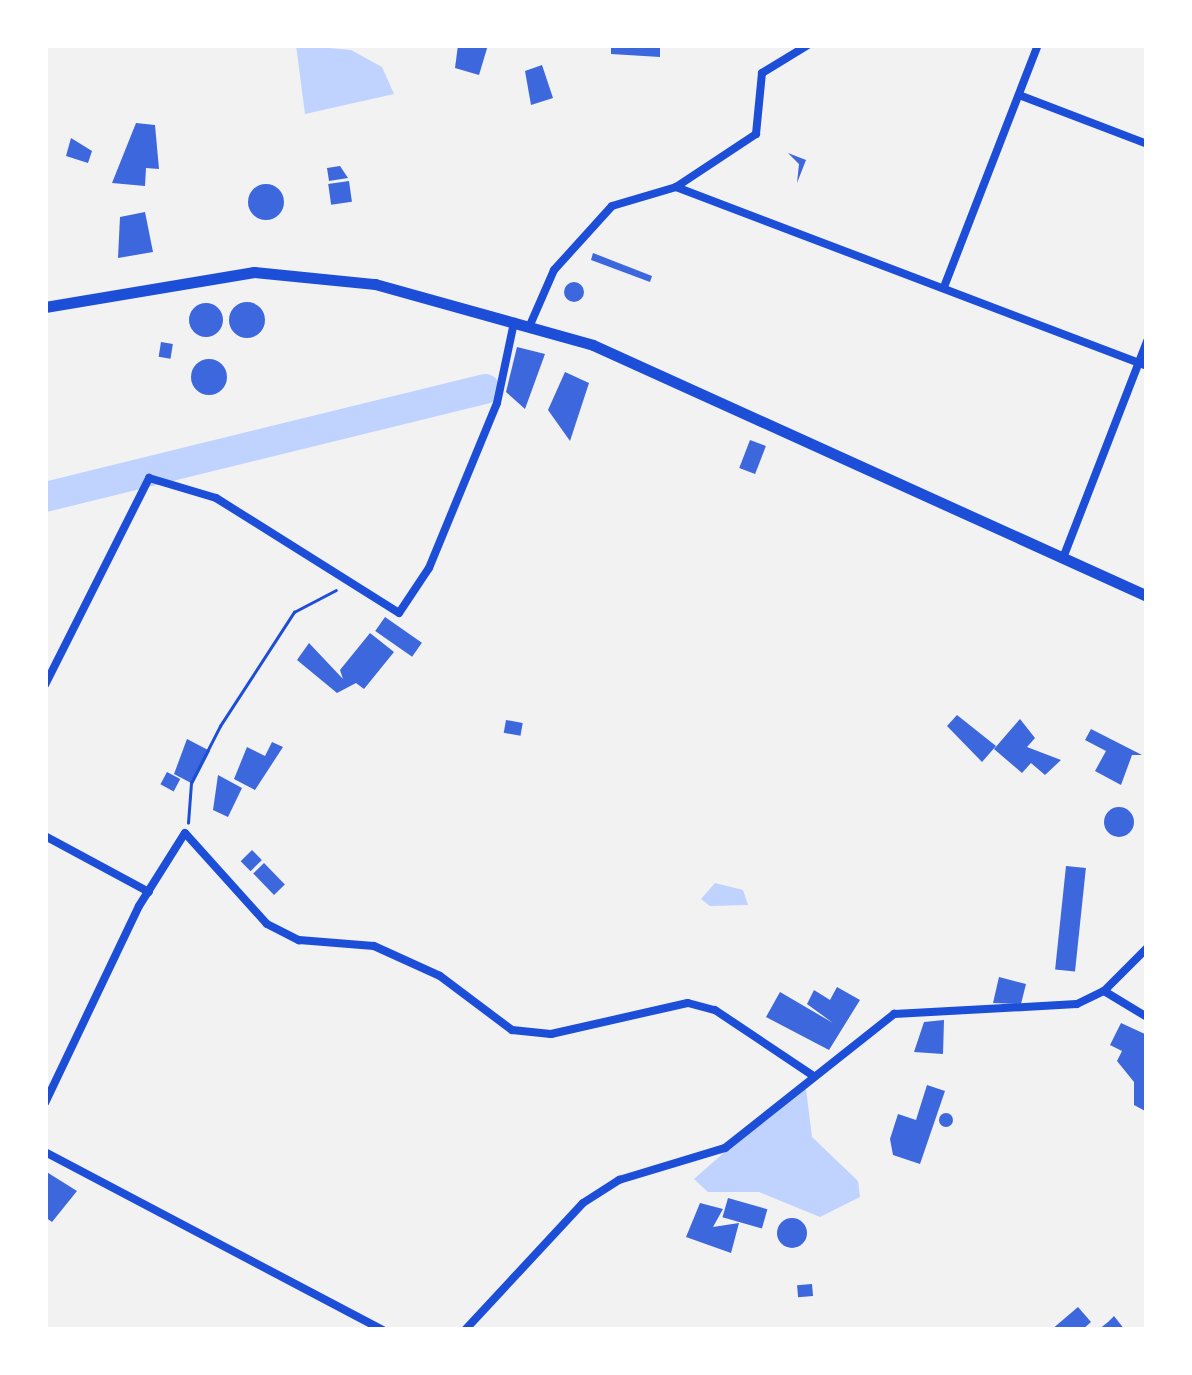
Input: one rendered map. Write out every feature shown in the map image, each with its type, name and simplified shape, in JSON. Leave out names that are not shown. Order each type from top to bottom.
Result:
[{"type":"main road","points":[[45,307],[254,272],[375,284],[593,345],[1147,596]]},
{"type":"street","points":[[530,325],[554,270],[612,206],[676,188],[756,134],[762,73],[808,45]]},
{"type":"street","points":[[944,287],[1038,45]]},
{"type":"street","points":[[1019,95],[1147,144]]},
{"type":"street","points":[[676,188],[1143,364]]},
{"type":"street","points":[[45,685],[149,478],[216,498],[388,613],[407,606],[498,403],[514,322]]},
{"type":"street","points":[[1064,558],[1143,364],[1147,341]]},
{"type":"street","points":[[45,1102],[149,892],[184,833],[267,924],[299,940],[374,946],[440,976],[512,1030],[551,1034],[688,1003],[715,1010],[812,1075]]},
{"type":"street","points":[[45,836],[149,892]]},
{"type":"street","points":[[466,1330],[583,1203],[619,1180],[712,1156],[894,1014],[1036,1012],[1104,992],[1147,948]]},
{"type":"street","points":[[1104,992],[1147,1017]]},
{"type":"street","points":[[45,1152],[383,1330]]},
{"type":"path","points":[[184,833],[190,783],[230,710],[294,612],[346,585]]},
{"type":"water","points":[[296,45],[351,50],[382,67],[394,94],[305,114]]},
{"type":"water","points":[[715,883],[743,890],[748,905],[710,906],[701,899]]},
{"type":"water","points":[[805,1081],[812,1137],[858,1181],[860,1197],[820,1217],[759,1192],[708,1192],[694,1179]]},
{"type":"building","points":[[458,45],[488,45],[479,75],[455,68]]},
{"type":"building","points":[[611,45],[660,45],[660,57],[611,54]]},
{"type":"building","points":[[542,65],[553,98],[531,105],[525,71]]},
{"type":"building","points":[[136,123],[155,125],[159,169],[146,168],[145,186],[112,183]]},
{"type":"building","points":[[71,138],[92,151],[88,163],[66,156]]},
{"type":"building","points":[[788,153],[806,160],[797,183],[799,164]]},
{"type":"building","points":[[340,166],[348,178],[329,181],[327,168]]},
{"type":"building","points":[[349,181],[352,202],[331,205],[328,184]]},
{"type":"building","points":[[266,184],[279,189],[284,202],[279,215],[266,220],[253,215],[248,202],[253,189]]},
{"type":"building","points":[[145,212],[153,252],[118,258],[120,217]]},
{"type":"building","points":[[593,253],[652,276],[650,282],[591,260]]},
{"type":"building","points":[[574,282],[584,292],[574,302],[564,292]]},
{"type":"building","points":[[247,302],[260,307],[265,320],[260,333],[247,338],[234,333],[229,320],[234,307]]},
{"type":"building","points":[[206,303],[218,308],[223,320],[218,332],[206,337],[194,332],[189,320],[194,308]]},
{"type":"building","points":[[161,342],[173,344],[171,359],[159,357]]},
{"type":"building","points":[[517,347],[545,354],[525,409],[506,392]]},
{"type":"building","points":[[209,359],[222,364],[227,377],[222,390],[209,395],[196,390],[191,377],[196,364]]},
{"type":"building","points":[[565,372],[589,383],[570,441],[548,410]]},
{"type":"building","points":[[750,440],[766,446],[755,474],[739,468]]},
{"type":"building","points":[[385,617],[422,643],[412,657],[375,631]]},
{"type":"building","points":[[370,633],[394,652],[364,689],[356,683],[337,693],[297,660],[309,643],[343,679],[340,670]]},
{"type":"building","points":[[957,715],[996,746],[982,762],[947,726]]},
{"type":"building","points":[[1020,719],[1035,738],[1027,747],[1061,760],[1045,775],[1031,763],[1022,773],[994,749]]},
{"type":"building","points":[[506,720],[523,723],[520,736],[504,733]]},
{"type":"building","points":[[1091,729],[1142,755],[1132,755],[1121,785],[1095,771],[1106,751],[1085,740]]},
{"type":"building","points":[[187,739],[210,751],[193,784],[174,774]]},
{"type":"building","points":[[272,742],[283,747],[255,790],[234,779],[247,747],[265,756]]},
{"type":"building","points":[[167,772],[180,779],[174,791],[160,784]]},
{"type":"building","points":[[218,775],[242,788],[228,817],[213,810]]},
{"type":"building","points":[[1119,807],[1133,816],[1134,822],[1125,836],[1119,837],[1105,828],[1104,822],[1113,808]]},
{"type":"building","points":[[252,850],[262,860],[251,871],[241,861]]},
{"type":"building","points":[[264,863],[285,885],[274,895],[253,873]]},
{"type":"building","points":[[1066,866],[1086,868],[1075,972],[1055,969]]},
{"type":"building","points":[[999,977],[1026,984],[1021,1004],[993,1003]]},
{"type":"building","points":[[837,987],[860,1000],[829,1050],[766,1017],[780,992],[833,1023],[807,1004],[814,990],[830,1000]]},
{"type":"building","points":[[944,1020],[943,1054],[914,1052],[924,1022]]},
{"type":"building","points":[[1121,1023],[1147,1035],[1147,1112],[1134,1105],[1134,1082],[1117,1061],[1122,1051],[1110,1045]]},
{"type":"building","points":[[927,1085],[945,1091],[920,1164],[893,1155],[890,1139],[898,1114],[916,1120]]},
{"type":"building","points":[[946,1113],[953,1120],[946,1127],[939,1120]]},
{"type":"building","points":[[45,1171],[77,1191],[52,1222],[45,1217]]},
{"type":"building","points":[[728,1198],[767,1209],[762,1229],[722,1217]]},
{"type":"building","points":[[700,1203],[723,1209],[713,1227],[739,1223],[731,1253],[686,1237]]},
{"type":"building","points":[[792,1218],[806,1227],[807,1233],[798,1247],[792,1248],[778,1239],[777,1233],[786,1219]]},
{"type":"building","points":[[812,1284],[813,1296],[798,1297],[797,1285]]},
{"type":"building","points":[[1078,1307],[1091,1322],[1082,1330],[1051,1330]]},
{"type":"building","points":[[1114,1316],[1125,1330],[1098,1330],[1108,1322]]},
{"type":"waterway","points":[[45,497],[485,389]]}]
